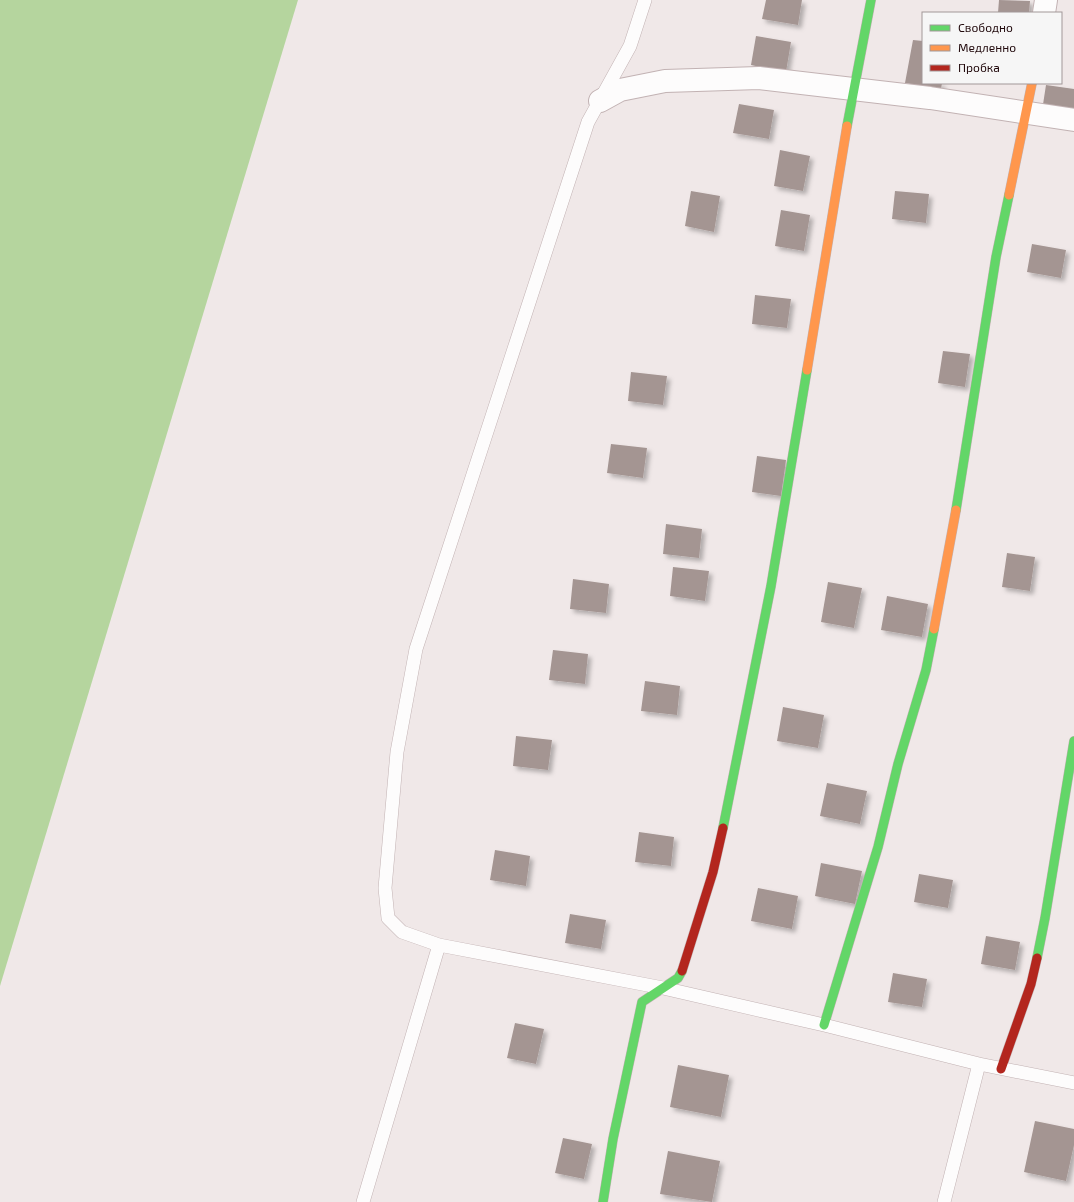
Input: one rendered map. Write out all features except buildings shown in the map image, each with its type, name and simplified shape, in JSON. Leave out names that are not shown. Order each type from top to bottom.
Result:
[{"type":"street","points":[[602,1202],[613,1139],[642,1002],[678,978],[684,967],[713,872],[731,796],[771,586],[839,171],[871,0]]},
{"type":"street","points":[[1044,12],[1046,0]]},
{"type":"street","points":[[600,101],[620,90],[664,81],[759,78],[930,98],[1074,120]]},
{"type":"street","points":[[824,1025],[878,848],[898,764],[926,670],[954,525],[996,257],[1027,114],[1032,84]]},
{"type":"street","points":[[1001,1069],[1031,984],[1045,918],[1074,741]]},
{"type":"lane","points":[[644,0],[630,46],[588,122],[416,649],[397,752],[385,888],[388,918],[402,932],[439,945],[663,988],[824,1025],[979,1064],[1074,1083]]},
{"type":"lane","points":[[363,1202],[439,945]]},
{"type":"lane","points":[[944,1202],[979,1064]]},
{"type":"shaded area","points":[[0,0],[298,0],[0,986]]},
{"type":"traffic: fast","points":[[847,126],[871,0]]},
{"type":"traffic: fast","points":[[956,510],[996,257],[1009,195]]},
{"type":"traffic: fast","points":[[723,828],[771,586],[807,370]]},
{"type":"traffic: fast","points":[[824,1025],[878,847],[898,764],[926,670],[934,629]]},
{"type":"traffic: fast","points":[[1037,958],[1074,741]]},
{"type":"traffic: fast","points":[[603,1202],[613,1139],[642,1002],[678,978],[682,971]]},
{"type":"traffic: slow","points":[[1009,195],[1032,84]]},
{"type":"traffic: slow","points":[[807,370],[847,126]]},
{"type":"traffic: slow","points":[[934,629],[956,510]]},
{"type":"traffic: jam","points":[[682,971],[713,872],[723,828]]},
{"type":"traffic: jam","points":[[1001,1069],[1031,984],[1037,958]]}]
